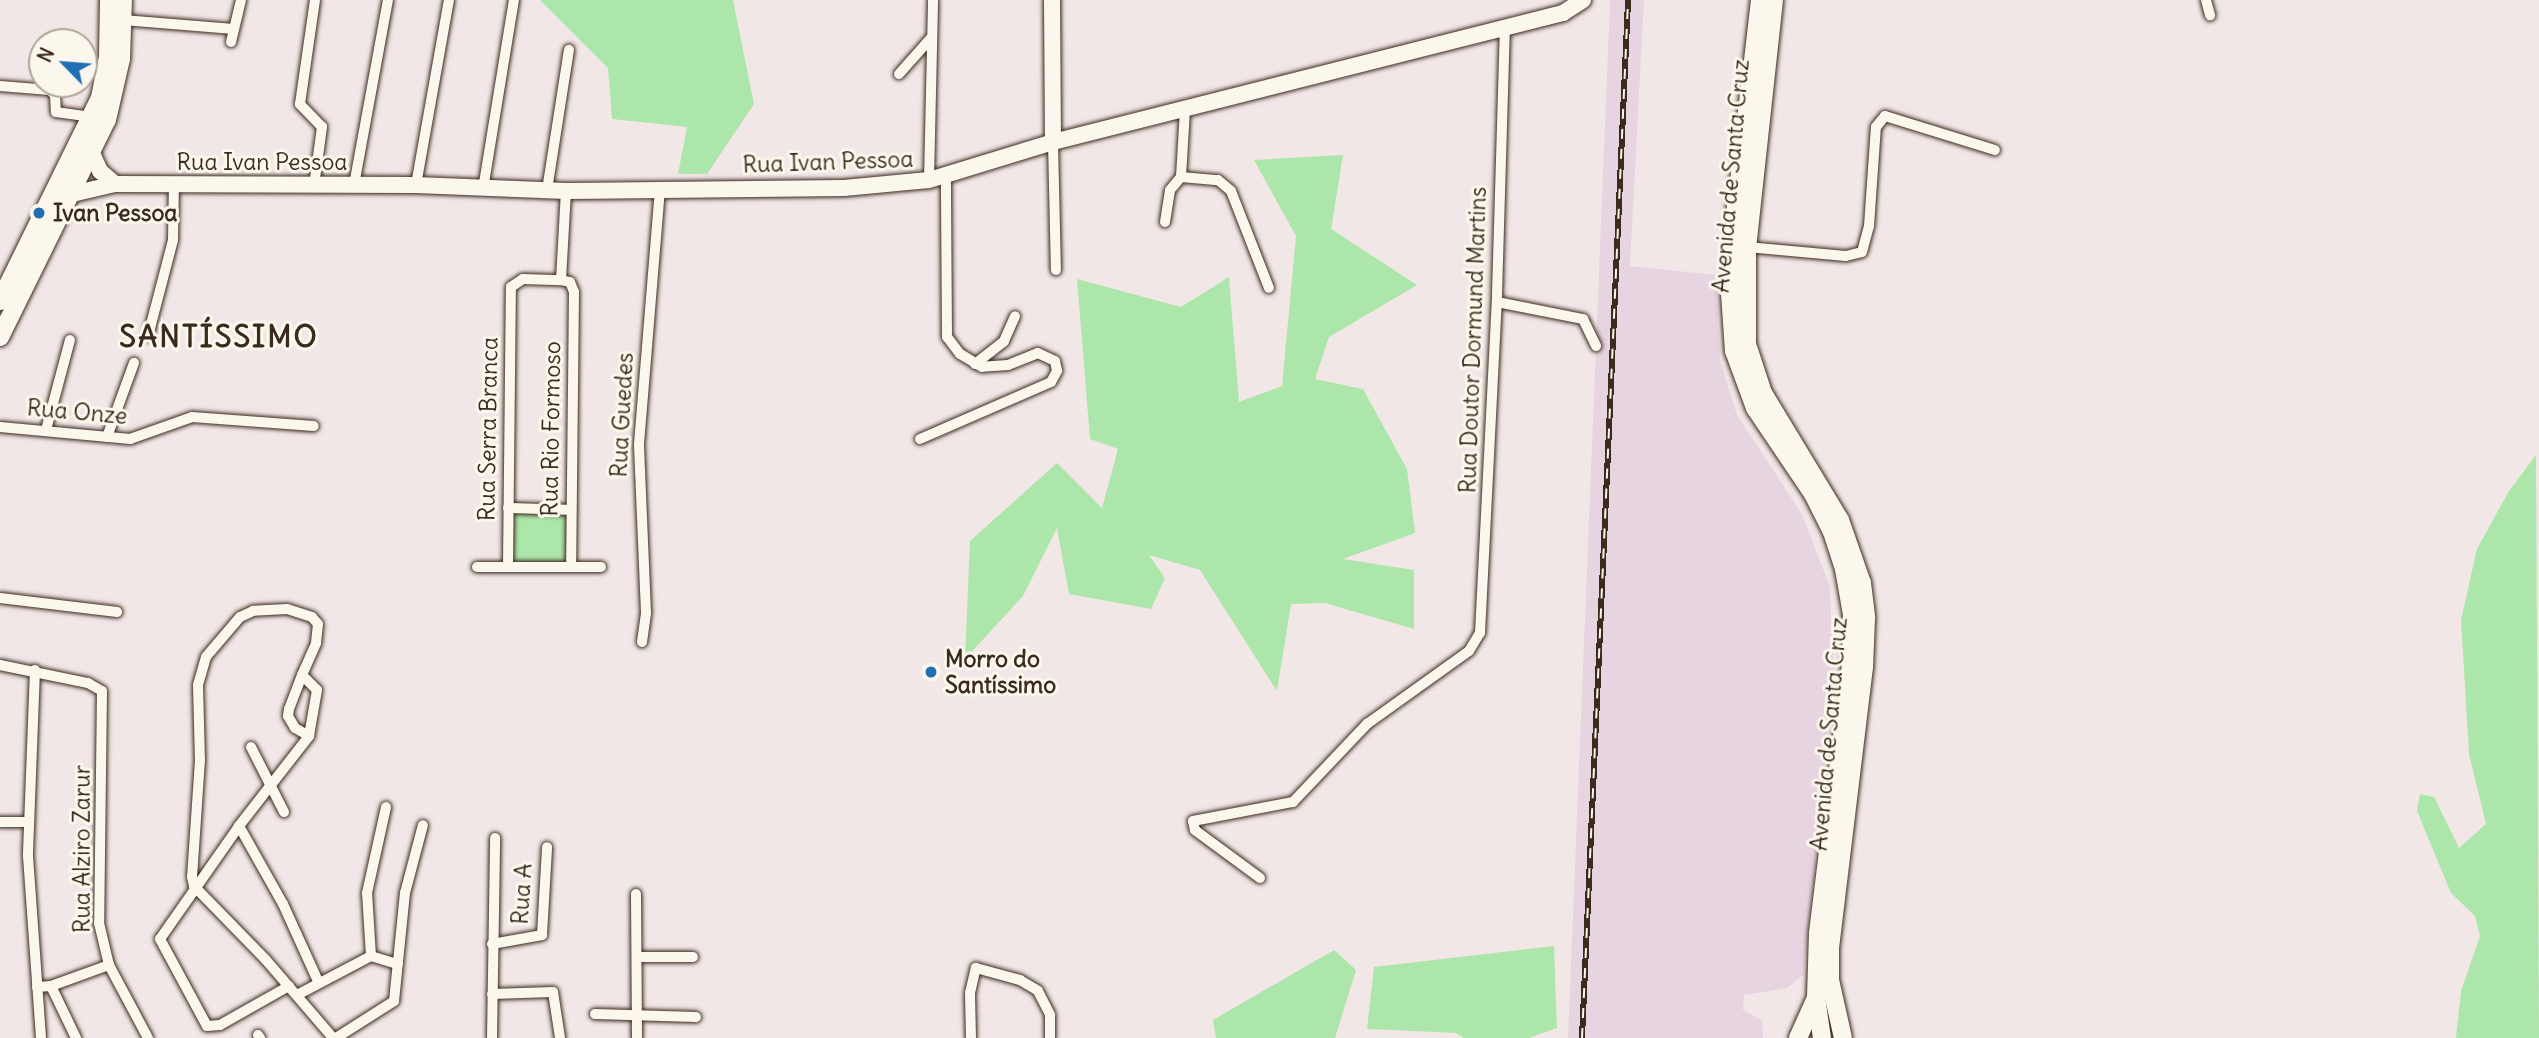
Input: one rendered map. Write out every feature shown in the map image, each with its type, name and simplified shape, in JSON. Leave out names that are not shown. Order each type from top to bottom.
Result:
[{"type":"main road","points":[[0,301],[93,117],[107,65],[109,0]]},
{"type":"main road","points":[[0,337],[92,153],[116,91],[123,20],[122,0]]},
{"type":"main road","name":"Avenida de Santa Cruz","points":[[1760,0],[1736,209],[1730,293],[1734,351],[1755,408],[1813,494],[1832,532],[1844,569],[1852,615],[1851,664],[1818,933],[1816,997],[1822,1038]]},
{"type":"main road","name":"Avenida de Santa Cruz","points":[[1774,0],[1747,247],[1745,322],[1755,372],[1775,413],[1831,500],[1853,552],[1864,602],[1864,667],[1830,949],[1830,980],[1843,1038]]},
{"type":"main road","points":[[1798,1038],[1816,997]]},
{"type":"street","points":[[231,42],[241,0]]},
{"type":"street","points":[[314,186],[322,127],[299,104],[316,0]]},
{"type":"street","points":[[354,185],[388,0]]},
{"type":"street","points":[[416,185],[449,0]]},
{"type":"street","points":[[484,189],[514,0]]},
{"type":"street","points":[[920,439],[1051,382],[1057,371],[1055,361],[1038,353],[998,367],[975,364],[952,345],[944,326],[931,38],[933,0]]},
{"type":"street","points":[[1052,0],[1056,270]]},
{"type":"street","name":"Rua Ivan Pessoa","points":[[72,194],[116,184],[416,185],[566,191],[844,188],[937,178],[1053,142],[1563,13],[1583,0]]},
{"type":"street","points":[[2206,0],[2210,15]]},
{"type":"street","points":[[123,20],[234,29]]},
{"type":"street","name":"Rua Doutor Dormund Martins","points":[[1260,878],[1195,830],[1193,821],[1293,802],[1390,703],[1469,651],[1480,633],[1497,302],[1505,27]]},
{"type":"street","points":[[899,74],[931,38]]},
{"type":"street","points":[[547,190],[569,50]]},
{"type":"street","points":[[4,86],[50,90],[55,95],[56,111],[93,117]]},
{"type":"street","points":[[1165,222],[1170,190],[1181,177],[1185,109]]},
{"type":"street","points":[[1747,247],[1846,256],[1862,252],[1869,226],[1876,127],[1885,116],[1995,150]]},
{"type":"street","points":[[92,153],[100,171],[116,184]]},
{"type":"street","points":[[1181,177],[1218,180],[1231,191],[1269,288]]},
{"type":"street","points":[[148,336],[173,240],[174,186]]},
{"type":"street","name":"Rua Guedes","points":[[642,642],[646,613],[639,444],[660,190]]},
{"type":"street","points":[[561,280],[566,191]]},
{"type":"street","name":"Rua Serra Branca","points":[[508,565],[511,292],[513,284],[523,279],[561,280]]},
{"type":"street","name":"Rua Rio Formoso","points":[[561,280],[570,282],[574,292],[571,566]]},
{"type":"street","points":[[1497,302],[1583,319],[1596,346]]},
{"type":"street","points":[[975,364],[1004,341],[1015,316]]},
{"type":"street","points":[[46,430],[70,340]]},
{"type":"street","points":[[107,437],[134,363]]},
{"type":"street","name":"Rua Onze","points":[[0,427],[139,438],[201,417],[314,426]]},
{"type":"street","points":[[508,508],[570,510]]},
{"type":"street","points":[[477,567],[601,567]]},
{"type":"street","points":[[0,598],[117,612]]},
{"type":"street","points":[[309,736],[295,728],[288,716],[316,643],[318,624],[312,617],[287,609],[253,611],[240,617],[206,657],[198,685],[200,760],[194,886],[332,1036]]},
{"type":"street","points":[[0,665],[34,670],[28,822],[41,1038]]},
{"type":"street","name":"Rua Alziro Zarur","points":[[34,670],[88,683],[102,691],[99,904],[109,965],[148,1038]]},
{"type":"street","points":[[302,675],[317,690],[309,736],[169,921],[160,946],[207,1026],[220,1025],[372,956],[398,964]]},
{"type":"street","points":[[251,747],[284,812]]},
{"type":"street","points":[[372,956],[367,893],[386,807]]},
{"type":"street","points":[[0,822],[28,822]]},
{"type":"street","points":[[316,1038],[332,1036],[390,1006],[397,991],[405,893],[423,825]]},
{"type":"street","points":[[239,826],[283,904],[318,981]]},
{"type":"street","points":[[492,1038],[495,838]]},
{"type":"street","name":"Rua A","points":[[492,944],[542,935],[547,847]]},
{"type":"street","points":[[636,894],[637,1038]]},
{"type":"street","points":[[637,957],[693,957]]},
{"type":"street","points":[[37,987],[51,986],[109,965]]},
{"type":"street","points":[[971,1038],[970,993],[976,968],[1020,980],[1038,990],[1050,1015],[1050,1038]]},
{"type":"street","points":[[51,986],[76,1038]]},
{"type":"street","points":[[492,994],[553,992],[560,1038]]},
{"type":"street","points":[[595,1014],[696,1017]]},
{"type":"shaded area","points":[[1610,0],[1644,0],[1630,266],[1716,275],[1720,360],[1737,415],[1802,514],[1830,587],[1834,675],[1803,975],[1787,988],[1744,995],[1743,1010],[1762,1020],[1763,1038],[1568,1038]]},
{"type":"green space","points":[[540,0],[733,0],[754,104],[707,174],[678,174],[687,127],[612,119],[608,68]]},
{"type":"green space","points":[[1343,155],[1331,229],[1417,285],[1329,337],[1315,379],[1363,389],[1407,469],[1415,533],[1343,559],[1414,570],[1414,629],[1325,603],[1291,604],[1277,691],[1200,570],[1149,555],[1165,578],[1151,609],[1069,594],[1057,528],[1023,596],[965,659],[970,541],[1057,463],[1102,508],[1118,449],[1090,439],[1077,279],[1181,307],[1229,277],[1239,402],[1282,386],[1296,236],[1254,160]]},
{"type":"green space","points":[[2536,455],[2539,1038],[2456,1038],[2461,991],[2480,936],[2475,916],[2451,893],[2417,811],[2420,794],[2434,797],[2459,848],[2486,824],[2469,754],[2461,620],[2477,549],[2509,491]]},
{"type":"green space","points":[[508,508],[570,510],[568,567],[506,565]]},
{"type":"green space","points":[[1554,946],[1557,1028],[1529,1038],[1464,1038],[1456,1033],[1367,1029],[1374,967]]},
{"type":"green space","points":[[1334,950],[1356,970],[1335,1038],[1216,1038],[1213,1020]]},
{"type":"railway","points":[[1582,1038],[1628,0]]},
{"type":"place","name":"Ivan Pessoa","points":[[39,213]]},
{"type":"place","name":"Morro do Santíssimo","points":[[931,672]]},
{"type":"district","name":"SANTÍSSIMO","points":[[219,336]]}]
